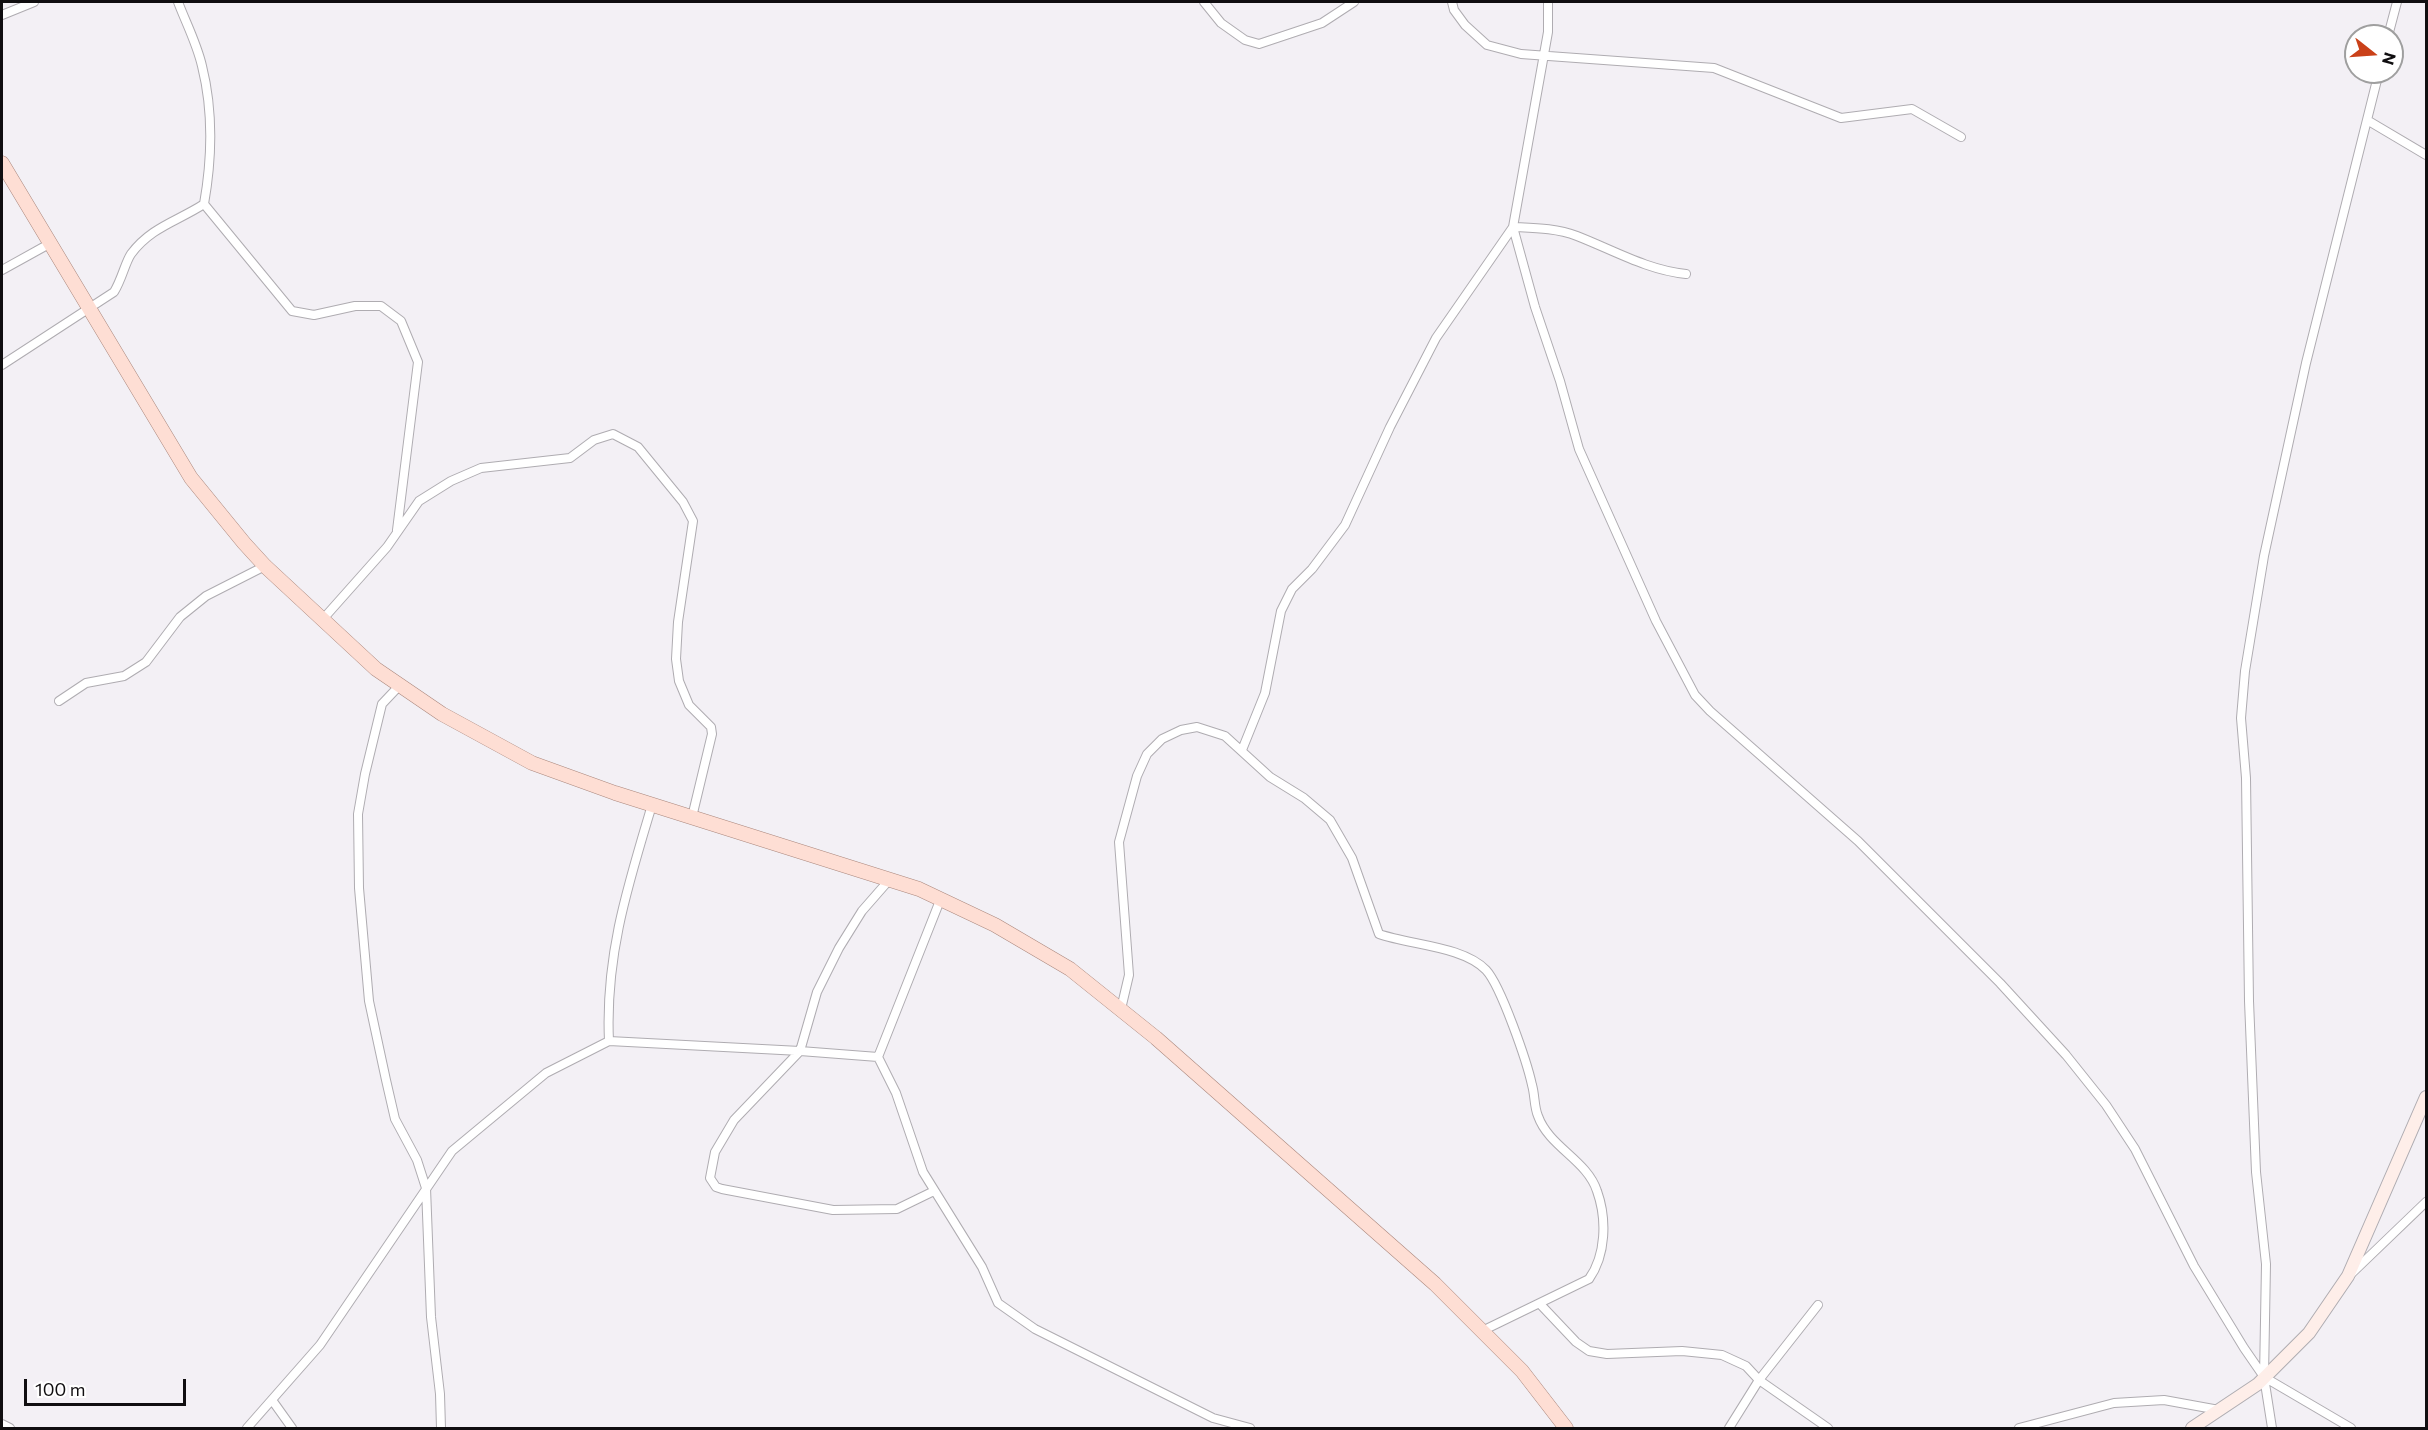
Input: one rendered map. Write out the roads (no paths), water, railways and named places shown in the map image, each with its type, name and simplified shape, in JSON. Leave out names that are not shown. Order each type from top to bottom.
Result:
[{"type":"main road","points":[[2,163],[191,478],[265,566],[376,669],[442,714],[532,763],[692,818],[890,878],[941,898],[995,925],[1071,969],[1156,1038],[1435,1284],[1522,1371],[1566,1428]]},
{"type":"street","points":[[2,15],[34,2]]},
{"type":"street","points":[[2,365],[87,307],[114,292],[122,279],[130,255],[155,229],[185,216],[204,204],[210,169],[207,94],[202,64],[178,2]]},
{"type":"street","points":[[1204,2],[1221,23],[1245,40],[1259,44],[1322,23],[1354,2]]},
{"type":"street","points":[[1452,2],[1454,10],[1465,25],[1487,45],[1543,57],[1714,68],[1841,118],[1912,109],[1961,137]]},
{"type":"street","points":[[1242,750],[1265,693],[1281,611],[1292,589],[1312,569],[1345,525],[1390,427],[1436,338],[1513,227],[1548,32],[1548,2]]},
{"type":"street","points":[[2391,24],[2397,2]]},
{"type":"street","points":[[2272,1428],[2265,1377],[2266,1264],[2256,1172],[2249,1001],[2246,778],[2241,718],[2245,671],[2264,556],[2306,363],[2376,84]]},
{"type":"street","points":[[2367,120],[2427,155]]},
{"type":"street","points":[[204,204],[292,311],[314,315],[355,306],[381,306],[401,321],[418,362],[397,531]]},
{"type":"street","points":[[1513,227],[1553,229],[1576,235],[1666,272],[1686,274]]},
{"type":"street","points":[[1513,227],[1535,308],[1560,381],[1579,449],[1656,621],[1695,695],[1710,711],[1858,841],[2000,983],[2066,1055],[2106,1105],[2135,1149],[2194,1266],[2244,1348],[2265,1377],[2351,1428]]},
{"type":"street","points":[[2,270],[49,244]]},
{"type":"street","points":[[323,619],[387,548],[418,501],[451,481],[481,468],[570,458],[594,440],[613,434],[638,447],[683,502],[693,521],[678,622],[676,659],[679,681],[689,705],[711,727],[712,734],[692,818]]},
{"type":"street","points":[[59,701],[86,683],[124,676],[146,662],[180,617],[206,596],[265,566]]},
{"type":"street","points":[[400,686],[382,704],[365,774],[358,814],[359,888],[369,1001],[386,1080],[395,1119],[417,1160],[426,1188],[431,1317],[440,1394],[441,1428]]},
{"type":"street","points":[[1121,1009],[1129,975],[1119,842],[1137,776],[1146,754],[1162,739],[1181,730],[1197,727],[1225,736],[1270,777],[1304,798],[1330,820],[1352,858],[1379,934],[1403,942],[1454,952],[1478,963],[1488,972],[1508,1013],[1532,1084],[1538,1117],[1557,1144],[1587,1173],[1597,1190],[1602,1213],[1602,1247],[1598,1266],[1589,1279],[1482,1331]]},
{"type":"street","points":[[609,1041],[607,1003],[610,972],[625,892],[652,805]]},
{"type":"street","points":[[890,878],[862,911],[839,948],[817,993],[800,1051],[734,1120],[715,1152],[710,1178],[717,1187],[833,1210],[897,1209],[934,1191]]},
{"type":"street","points":[[941,898],[878,1057],[896,1093],[923,1172],[982,1267],[998,1303],[1035,1329],[1214,1418],[1250,1428]]},
{"type":"street","points":[[247,1428],[320,1345],[452,1151],[546,1073],[609,1041],[878,1057]]},
{"type":"street","points":[[2192,1428],[2265,1377],[2309,1333],[2348,1276],[2427,1097]]},
{"type":"street","points":[[2348,1276],[2427,1202]]},
{"type":"street","points":[[1540,1304],[1576,1342],[1588,1351],[1607,1354],[1682,1352],[1722,1355],[1746,1366],[1759,1380],[1828,1428]]},
{"type":"street","points":[[1729,1428],[1759,1380],[1818,1305]]},
{"type":"street","points":[[272,1400],[292,1428]]},
{"type":"street","points":[[2019,1428],[2114,1403],[2164,1400],[2220,1410]]},
{"type":"street","points":[[1214,1418],[1215,1428]]},
{"type":"street","points":[[2,1424],[9,1428]]}]
